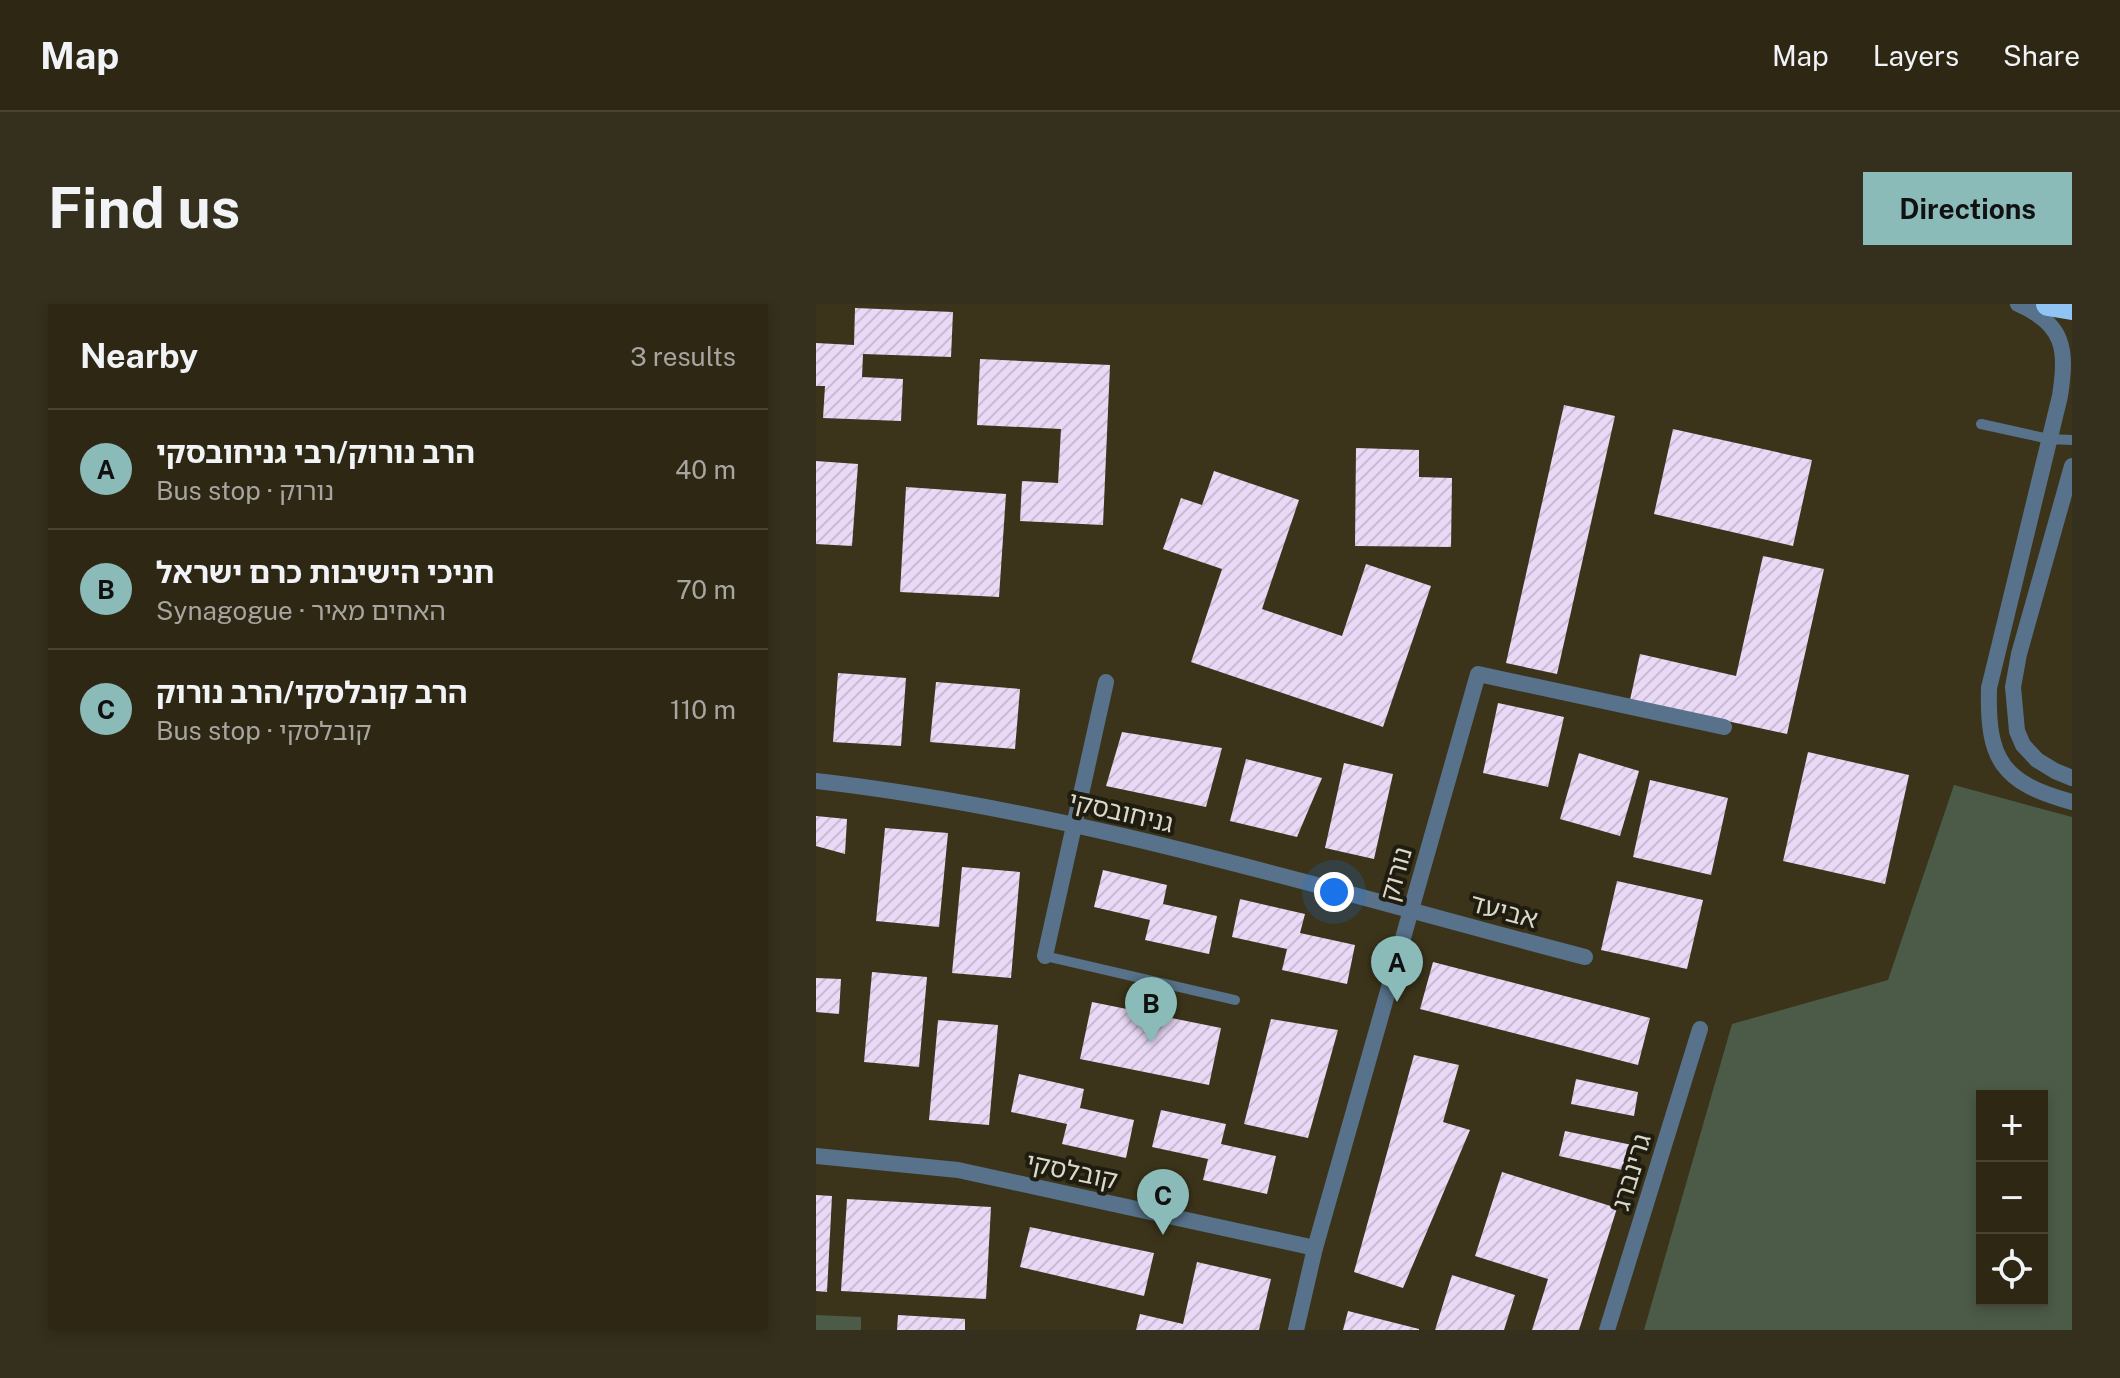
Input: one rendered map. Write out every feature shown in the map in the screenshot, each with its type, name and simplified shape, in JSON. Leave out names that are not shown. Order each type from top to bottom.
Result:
[{"type":"highway","points":[[2048,304],[2072,308]]},
{"type":"street","points":[[2018,304],[2043,318],[2056,331],[2062,344],[2064,361],[2049,439],[1996,652],[1989,688],[1989,732],[1996,751],[2010,773],[2025,786],[2072,802]]},
{"type":"street","points":[[2072,466],[2019,654],[2013,687],[2015,723],[2023,745],[2037,760],[2072,778]]},
{"type":"street","name":"נורוק","points":[[1296,1330],[1315,1248],[1478,674],[1724,727]]},
{"type":"street","points":[[1045,956],[1106,682]]},
{"type":"street","name":"גניחובסקי","points":[[816,781],[870,787],[1074,824],[1410,912]]},
{"type":"street","name":"אביעד","points":[[1410,912],[1585,957]]},
{"type":"street","name":"גרינברג","points":[[1607,1330],[1700,1029]]},
{"type":"street","name":"קובלסקי","points":[[816,1156],[958,1170],[1315,1248]]},
{"type":"lane","points":[[1981,424],[2049,439],[2072,440]]},
{"type":"lane","points":[[1045,956],[1235,1000]]},
{"type":"green space","points":[[1954,785],[2072,817],[2072,1330],[1644,1330],[1732,1024],[1888,980]]},
{"type":"green space","points":[[816,1315],[861,1317],[861,1330],[816,1330]]},
{"type":"building","points":[[855,308],[953,312],[951,357],[863,354],[862,377],[903,379],[901,421],[823,418],[825,386],[816,386],[816,343],[854,345]]},
{"type":"building","points":[[980,359],[1110,365],[1103,525],[1020,521],[1022,481],[1058,483],[1061,429],[977,425]]},
{"type":"building","points":[[1564,405],[1615,416],[1557,674],[1506,663]]},
{"type":"building","points":[[1673,429],[1812,460],[1793,546],[1654,514]]},
{"type":"building","points":[[1356,448],[1419,450],[1419,477],[1452,478],[1451,547],[1355,546]]},
{"type":"building","points":[[816,461],[858,464],[852,546],[816,544]]},
{"type":"building","points":[[1214,471],[1299,500],[1262,609],[1342,636],[1366,564],[1431,586],[1383,727],[1191,662],[1222,569],[1163,549],[1181,498],[1202,505]]},
{"type":"building","points":[[906,487],[1006,494],[999,597],[900,592]]},
{"type":"building","points":[[1763,556],[1824,569],[1787,734],[1630,700],[1640,654],[1736,676]]},
{"type":"building","points":[[838,673],[906,678],[901,746],[833,742]]},
{"type":"building","points":[[936,682],[1020,689],[1015,749],[930,742]]},
{"type":"building","points":[[1498,703],[1564,717],[1548,787],[1483,773]]},
{"type":"building","points":[[1122,732],[1222,748],[1206,807],[1106,786]]},
{"type":"building","points":[[1808,752],[1909,775],[1885,884],[1783,861]]},
{"type":"building","points":[[1579,753],[1639,771],[1620,836],[1560,819]]},
{"type":"building","points":[[1246,759],[1322,778],[1297,837],[1230,821]]},
{"type":"building","points":[[1344,763],[1393,774],[1374,859],[1325,848]]},
{"type":"building","points":[[1650,780],[1728,798],[1711,875],[1633,857]]},
{"type":"building","points":[[816,816],[847,819],[845,854],[816,846]]},
{"type":"building","points":[[885,828],[948,833],[939,927],[876,921]]},
{"type":"building","points":[[962,867],[1020,872],[1011,978],[952,973]]},
{"type":"building","points":[[1103,870],[1167,885],[1163,904],[1217,916],[1209,954],[1145,940],[1150,920],[1094,907]]},
{"type":"building","points":[[1617,881],[1703,900],[1687,969],[1601,950]]},
{"type":"building","points":[[1240,899],[1305,914],[1300,933],[1355,945],[1347,984],[1282,970],[1287,949],[1232,937]]},
{"type":"building","points":[[1433,962],[1650,1018],[1638,1065],[1420,1009]]},
{"type":"building","points":[[872,972],[927,977],[919,1067],[864,1062]]},
{"type":"building","points":[[816,978],[841,979],[839,1014],[816,1012]]},
{"type":"building","points":[[1092,1002],[1221,1028],[1209,1085],[1080,1059]]},
{"type":"building","points":[[1271,1019],[1338,1030],[1308,1138],[1244,1124]]},
{"type":"building","points":[[938,1020],[998,1025],[989,1125],[929,1120]]},
{"type":"building","points":[[1414,1055],[1459,1065],[1443,1122],[1470,1130],[1403,1288],[1354,1272]]},
{"type":"building","points":[[1019,1074],[1084,1089],[1080,1108],[1134,1120],[1126,1158],[1062,1144],[1067,1124],[1011,1112]]},
{"type":"building","points":[[1576,1079],[1638,1092],[1634,1116],[1571,1104]]},
{"type":"building","points":[[1161,1110],[1226,1124],[1221,1144],[1276,1156],[1267,1194],[1203,1180],[1208,1159],[1152,1147]]},
{"type":"building","points":[[1565,1131],[1632,1145],[1627,1171],[1559,1156]]},
{"type":"building","points":[[1502,1172],[1617,1208],[1579,1330],[1532,1330],[1548,1279],[1475,1256]]},
{"type":"building","points":[[816,1195],[832,1196],[827,1292],[816,1291]]},
{"type":"building","points":[[847,1199],[991,1207],[986,1299],[841,1291]]},
{"type":"building","points":[[1030,1227],[1154,1253],[1144,1296],[1020,1267]]},
{"type":"building","points":[[1197,1262],[1271,1279],[1259,1330],[1136,1330],[1140,1314],[1183,1324]]},
{"type":"building","points":[[1452,1275],[1515,1295],[1504,1330],[1435,1330]]},
{"type":"building","points":[[1348,1311],[1419,1329],[1419,1330],[1343,1330]]},
{"type":"building","points":[[898,1315],[965,1319],[965,1330],[897,1330]]},
{"type":"place","name":"הרב נורוק/רבי גניחובסקי","points":[[1397,1002]]},
{"type":"place","name":"חניכי הישיבות כרם ישראל","points":[[1151,1043]]},
{"type":"place","name":"הרב קובלסקי/הרב נורוק","points":[[1163,1235]]}]
